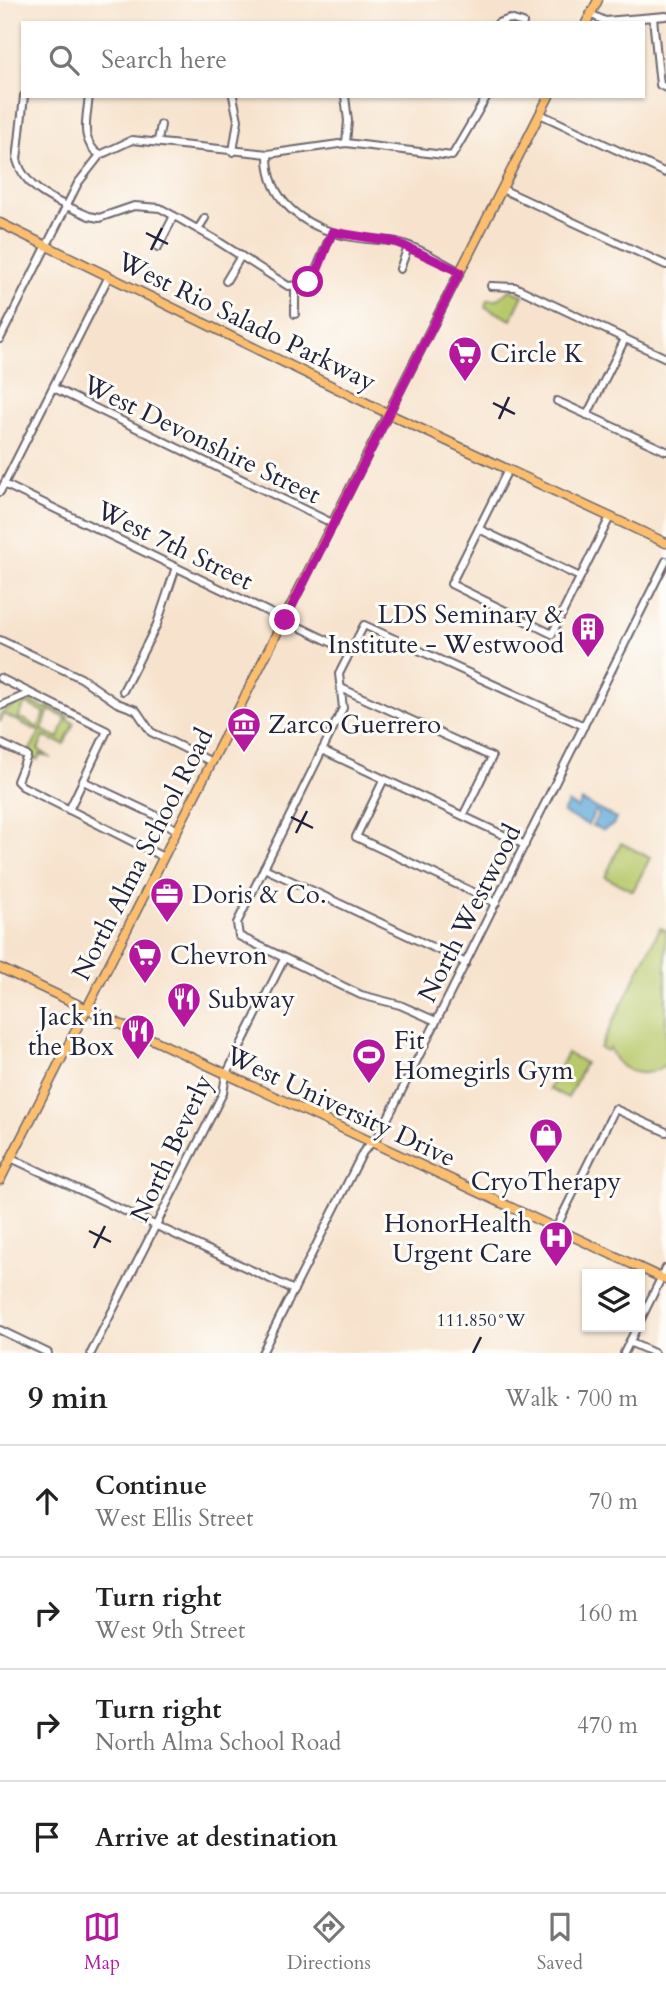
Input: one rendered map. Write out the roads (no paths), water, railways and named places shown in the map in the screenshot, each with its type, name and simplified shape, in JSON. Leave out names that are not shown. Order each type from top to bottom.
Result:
[{"type":"main road","points":[[587,21],[597,0]]},
{"type":"main road","name":"North Alma School Road","points":[[0,1181],[548,98]]},
{"type":"main road","name":"West Rio Salado Parkway","points":[[0,223],[389,414],[666,542]]},
{"type":"main road","name":"West University Drive","points":[[0,968],[664,1278]]},
{"type":"street","points":[[590,14],[605,21],[666,16]]},
{"type":"street","points":[[653,18],[660,85],[666,88]]},
{"type":"street","points":[[24,98],[17,160],[19,169],[32,187],[66,205],[99,218],[144,205],[160,208],[198,229],[279,282],[295,286],[308,282],[314,275],[332,232]]},
{"type":"street","points":[[89,98],[86,135],[93,150],[100,155]]},
{"type":"street","points":[[233,152],[239,120],[234,98]]},
{"type":"street","points":[[345,98],[348,121],[346,143]]},
{"type":"street","points":[[0,338],[84,173],[100,155],[122,142],[158,141],[233,152],[268,153],[346,143],[452,156],[486,98]]},
{"type":"street","points":[[540,114],[666,173]]},
{"type":"street","points":[[158,141],[161,125]]},
{"type":"street","points":[[268,153],[269,179],[284,205],[332,232],[408,247],[460,272]]},
{"type":"street","points":[[502,189],[666,265]]},
{"type":"street","points":[[158,247],[174,216]]},
{"type":"street","points":[[198,229],[205,218]]},
{"type":"street","points":[[400,270],[408,247]]},
{"type":"street","points":[[226,281],[241,256]]},
{"type":"street","points":[[0,492],[109,276]]},
{"type":"street","points":[[295,286],[295,314]]},
{"type":"street","points":[[491,286],[515,287],[666,358]]},
{"type":"street","points":[[587,415],[625,339]]},
{"type":"street","name":"West Devonshire Street","points":[[54,388],[334,524]]},
{"type":"street","points":[[557,401],[666,452]]},
{"type":"street","points":[[508,470],[451,584],[552,634],[610,517]]},
{"type":"street","name":"West 7th Street","points":[[4,484],[349,651]]},
{"type":"street","points":[[479,529],[580,577]]},
{"type":"street","name":"North Westwood","points":[[262,1353],[364,1150],[379,1135],[666,561]]},
{"type":"street","points":[[123,691],[157,624],[176,567]]},
{"type":"street","points":[[436,1021],[400,1005],[361,995],[239,936],[236,931],[343,708],[339,674],[349,651],[365,625],[584,726]]},
{"type":"street","points":[[0,640],[81,678],[117,703],[136,710],[151,732],[212,762]]},
{"type":"street","points":[[0,678],[107,731],[69,810]]},
{"type":"street","points":[[341,688],[492,757],[463,817]]},
{"type":"street","points":[[0,706],[30,693]]},
{"type":"street","points":[[0,743],[27,757],[18,775],[17,781],[22,786],[163,857]]},
{"type":"street","points":[[322,750],[524,845]]},
{"type":"street","points":[[384,779],[356,837],[496,903]]},
{"type":"street","points":[[83,781],[153,814],[176,830]]},
{"type":"street","points":[[264,868],[466,963]]},
{"type":"street","name":"North Beverly","points":[[91,1353],[223,1093],[226,1075],[284,959]]},
{"type":"street","points":[[556,1228],[615,1109],[666,1132]]},
{"type":"street","points":[[11,1158],[293,1290]]},
{"type":"street","points":[[645,1312],[664,1278],[666,1268]]},
{"type":"street","points":[[0,1330],[48,1353]]},
{"type":"street","points":[[624,1353],[634,1332]]},
{"type":"street","points":[[629,1342],[654,1353]]},
{"type":"water","points":[[582,801],[616,818],[613,825],[603,830],[592,826],[599,814],[595,811],[588,825],[563,813],[568,803],[578,808]]},
{"type":"place","name":"Circle K","points":[[465,383]]},
{"type":"place","name":"LDS Seminary & Institute - Westwood","points":[[588,659]]},
{"type":"place","name":"Zarco Guerrero","points":[[244,754]]},
{"type":"place","name":"Doris & Co.","points":[[167,924]]},
{"type":"place","name":"Chevron","points":[[145,985]]},
{"type":"place","name":"Subway","points":[[184,1029]]},
{"type":"place","name":"Jack in the Box","points":[[138,1061]]},
{"type":"place","name":"Fit Homegirls Gym","points":[[369,1085]]},
{"type":"place","name":"CryoTherapy","points":[[546,1165]]},
{"type":"place","name":"HonorHealth Urgent Care","points":[[556,1268]]}]
